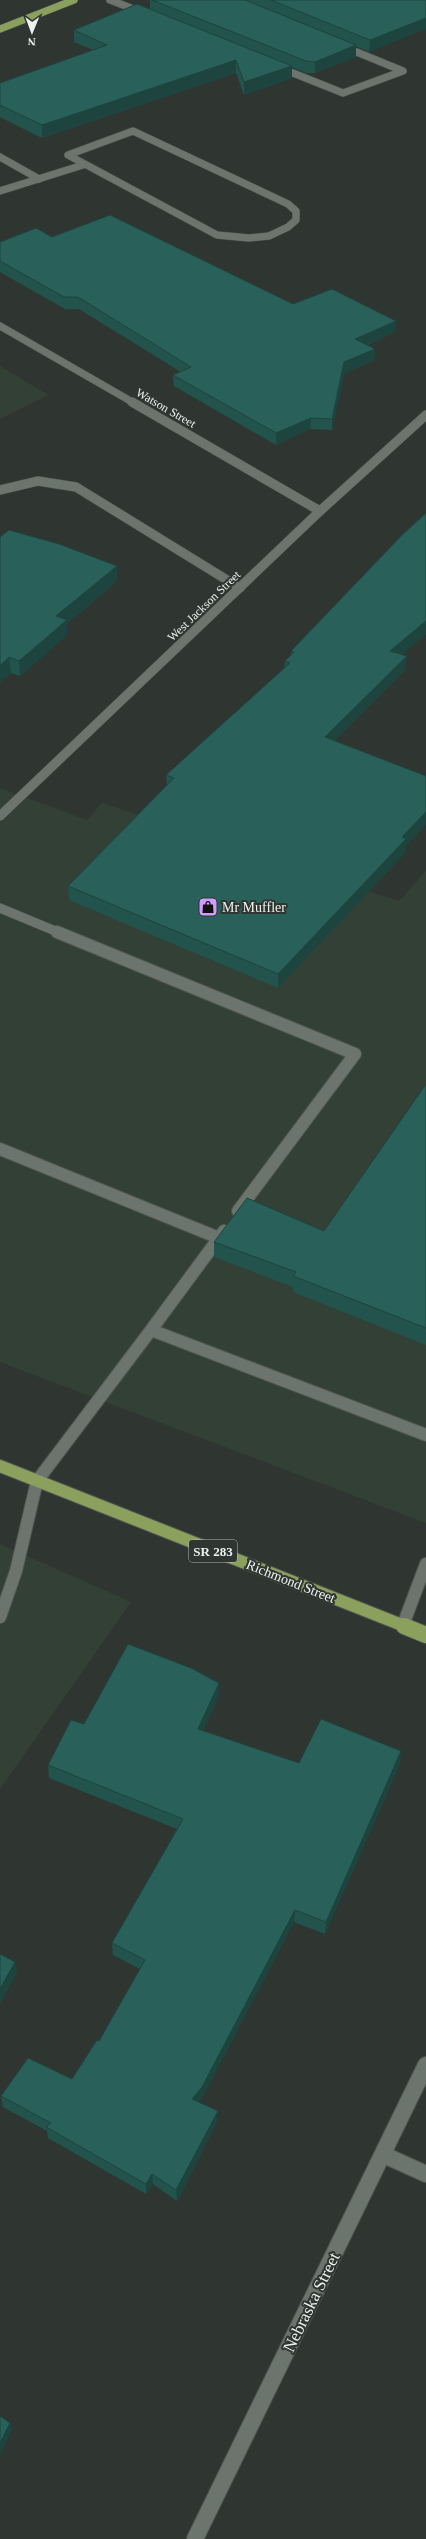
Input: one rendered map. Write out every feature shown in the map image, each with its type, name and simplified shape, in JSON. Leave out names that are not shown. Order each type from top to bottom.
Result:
[{"type":"main road","points":[[0,29],[74,0]]},
{"type":"main road","name":"Richmond Street","points":[[0,1466],[426,1635]]},
{"type":"street","points":[[110,0],[153,17]]},
{"type":"street","points":[[270,64],[343,93],[403,71],[338,44]]},
{"type":"street","points":[[0,191],[83,165],[217,235],[241,240],[266,237],[289,228],[296,220],[296,211],[288,204],[133,131],[68,155],[83,165]]},
{"type":"street","points":[[0,158],[39,179]]},
{"type":"street","name":"Watson Street","points":[[0,326],[320,511]]},
{"type":"street","name":"West Jackson Street","points":[[0,816],[320,511],[426,415]]},
{"type":"street","points":[[0,490],[21,483],[52,480],[76,487],[240,588]]},
{"type":"street","points":[[0,908],[354,1054],[151,1330],[37,1481],[16,1572],[0,1617]]},
{"type":"street","points":[[0,1149],[219,1238]]},
{"type":"street","points":[[151,1330],[426,1434]]},
{"type":"street","points":[[403,1625],[426,1564]]},
{"type":"street","name":"Nebraska Street","points":[[195,2539],[384,2155],[426,2065]]},
{"type":"street","points":[[384,2155],[426,2174]]},
{"type":"shaded area","points":[[0,366],[48,395],[0,419]]},
{"type":"shaded area","points":[[0,788],[87,820],[102,803],[399,901],[426,871],[426,1523],[0,1362]]},
{"type":"shaded area","points":[[0,1544],[131,1602],[0,1789]]},
{"type":"building","points":[[152,0],[245,0],[356,45],[315,62],[306,61]]},
{"type":"building","points":[[271,0],[426,0],[426,18],[370,40]]},
{"type":"building","points":[[137,4],[292,66],[244,82],[236,60],[42,125],[0,105],[0,83],[107,45],[74,30]]},
{"type":"building","points":[[110,215],[293,304],[332,289],[396,321],[355,339],[375,349],[344,362],[332,419],[311,418],[276,433],[173,375],[191,367],[78,297],[64,297],[0,261],[0,242],[36,228],[52,237]]},
{"type":"building","points":[[426,513],[426,621],[390,651],[407,656],[325,737],[426,776],[426,812],[402,837],[406,839],[278,974],[68,886],[174,778],[166,775],[290,663],[285,661],[294,652],[291,651],[403,534]]},
{"type":"building","points":[[9,530],[59,544],[117,566],[56,616],[67,620],[19,661],[9,657],[0,666],[0,537]]},
{"type":"building","points":[[426,1084],[426,1328],[293,1276],[296,1272],[214,1242],[247,1198],[324,1231]]},
{"type":"building","points":[[128,1644],[191,1668],[219,1683],[198,1729],[299,1763],[321,1719],[401,1751],[326,1922],[295,1910],[202,2087],[192,2099],[218,2111],[176,2190],[152,2174],[146,2184],[46,2127],[51,2123],[1,2096],[28,2058],[72,2079],[97,2040],[99,2041],[145,1960],[112,1943],[183,1819],[48,1765],[71,1720],[84,1724]]},
{"type":"building","points":[[0,1954],[15,1962],[0,1989]]},
{"type":"building","points":[[0,2416],[10,2423],[0,2443]]},
{"type":"place","name":"Mr Muffler","points":[[208,907]]}]
